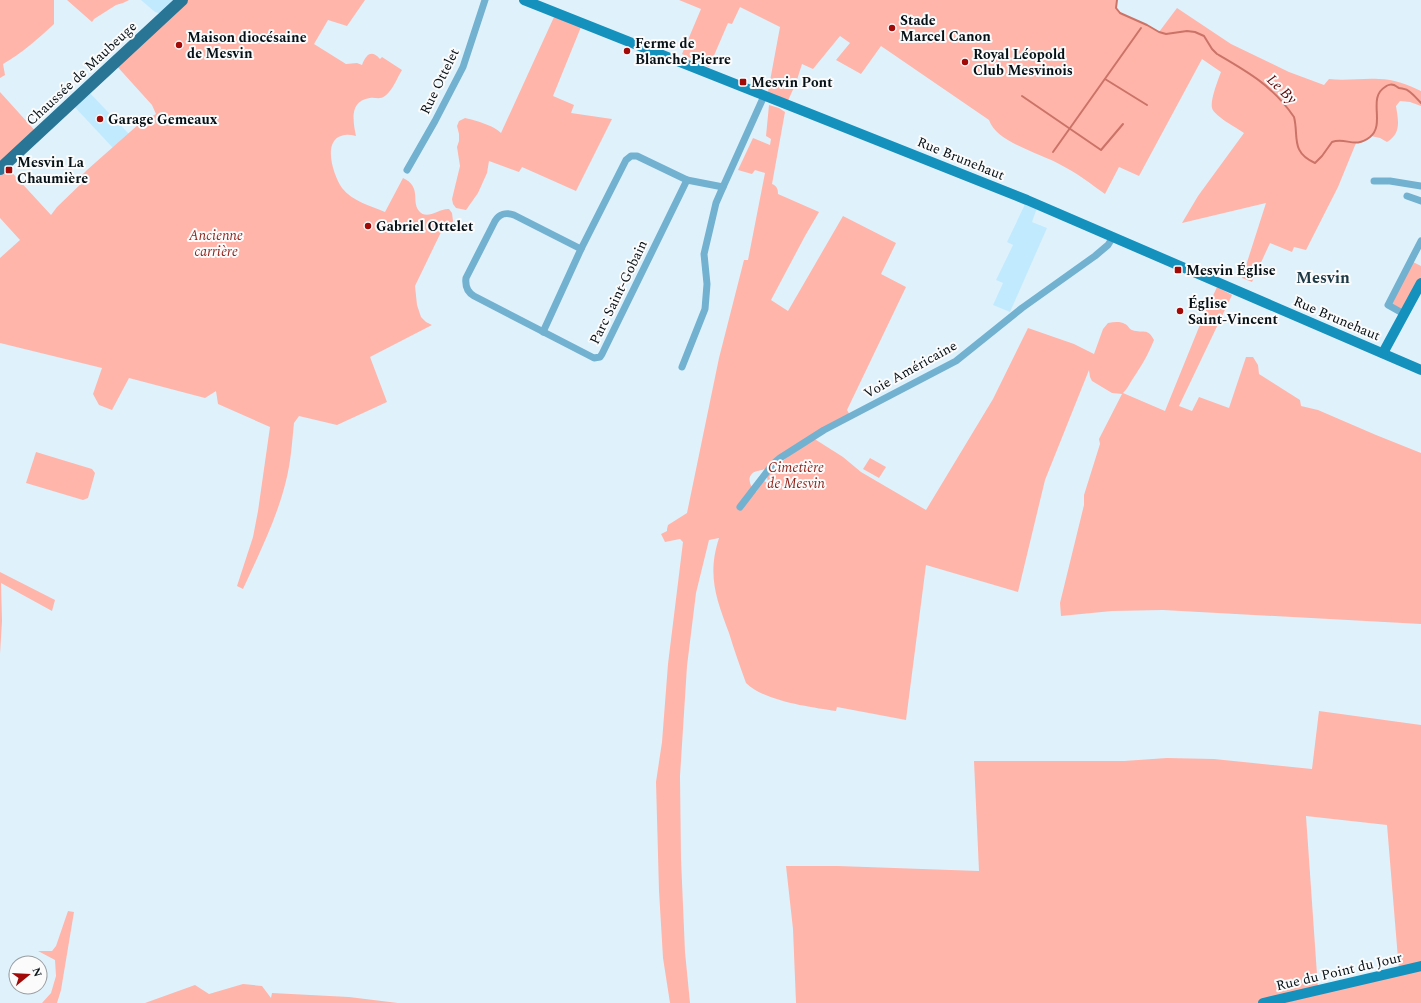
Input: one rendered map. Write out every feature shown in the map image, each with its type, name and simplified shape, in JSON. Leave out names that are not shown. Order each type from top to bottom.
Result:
[{"type":"main road","name":"Chaussée de Maubeuge","points":[[0,169],[182,0]]},
{"type":"street","name":"Rue Ottelet","points":[[407,170],[463,67],[485,0]]},
{"type":"street","name":"Rue Brunehaut","points":[[524,0],[955,171],[1383,353]]},
{"type":"street","points":[[682,367],[705,308],[707,284],[704,254],[716,203],[764,96]]},
{"type":"street","points":[[543,332],[581,249],[624,162],[628,158],[637,156],[687,180],[723,187]]},
{"type":"street","name":"Parc Saint-Gobain","points":[[581,249],[514,215],[507,213],[500,215],[495,221],[466,278],[466,288],[471,294],[543,332],[594,358],[600,357],[687,180]]},
{"type":"street","points":[[1374,181],[1390,181],[1421,186]]},
{"type":"street","points":[[1407,196],[1421,201]]},
{"type":"street","name":"Voie Américaine","points":[[740,507],[773,464],[780,458],[824,430],[956,361],[1012,316],[1096,256],[1108,245],[1113,237]]},
{"type":"street","points":[[1404,314],[1388,305],[1421,241]]},
{"type":"street","points":[[1421,283],[1383,353],[1421,370]]},
{"type":"street","name":"Rue du Point du Jour","points":[[1263,1003],[1421,966]]},
{"type":"shaded area","points":[[141,0],[182,0],[165,15],[155,12]]},
{"type":"shaded area","name":"Garage Gemeaux","points":[[86,89],[129,134],[113,148],[71,103]]},
{"type":"shaded area","points":[[1027,200],[1038,205],[1032,222],[1047,228],[1010,312],[993,305],[1003,283],[996,280],[1013,245],[1007,242]]},
{"type":"green space","points":[[0,0],[54,0],[54,24],[30,46],[3,64],[5,75],[0,78]]},
{"type":"green space","points":[[67,0],[129,0],[116,5],[94,19],[92,22]]},
{"type":"green space","name":"Ancienne carrière","points":[[182,0],[365,0],[347,26],[328,20],[314,44],[346,64],[357,63],[362,65],[365,58],[369,54],[374,54],[380,59],[382,57],[402,70],[393,87],[385,96],[363,100],[356,107],[354,112],[354,124],[356,136],[345,135],[335,140],[332,145],[331,160],[336,176],[346,193],[362,203],[385,212],[403,178],[412,186],[417,207],[422,214],[426,215],[449,209],[452,213],[453,221],[450,226],[442,230],[415,286],[417,305],[421,317],[432,325],[370,357],[387,402],[337,425],[299,416],[294,423],[289,467],[278,509],[243,589],[237,586],[253,537],[270,427],[218,404],[216,391],[205,398],[129,378],[112,410],[99,405],[93,394],[102,368],[0,343],[0,258],[20,240],[0,218],[0,92],[38,134],[5,165],[51,215],[57,207],[86,179],[82,175],[87,170],[139,124],[156,114],[152,105],[114,63]]},
{"type":"green space","points":[[679,0],[1117,0],[1116,8],[1120,13],[1159,32],[1177,8],[1231,44],[1289,72],[1324,85],[1329,79],[1385,79],[1395,81],[1421,91],[1421,106],[1410,102],[1400,101],[1396,106],[1398,126],[1395,135],[1392,138],[1387,142],[1380,138],[1371,136],[1359,143],[1356,143],[1338,187],[1306,250],[1294,247],[1292,252],[1270,243],[1252,282],[1242,278],[1266,203],[1182,223],[1198,196],[1244,133],[1217,115],[1212,108],[1212,100],[1221,72],[1202,59],[1139,176],[1119,167],[1105,194],[1067,168],[1010,141],[994,128],[989,120],[881,46],[861,74],[836,60],[850,43],[840,36],[813,69],[802,64],[796,83],[786,105],[778,96],[767,97],[780,27],[740,7],[732,24],[728,23],[709,67],[682,54],[701,9]]},
{"type":"green space","points":[[554,17],[581,27],[553,96],[574,105],[571,113],[612,119],[576,191],[522,167],[519,172],[489,161],[487,173],[478,193],[466,210],[456,208],[452,199],[460,166],[457,147],[459,134],[457,126],[459,121],[465,118],[474,120],[490,126],[501,133]]},
{"type":"green space","name":"Cimetière de Mesvin","points":[[769,105],[779,108],[785,112],[772,184],[777,188],[778,194],[819,212],[771,300],[788,311],[843,216],[896,243],[881,274],[906,287],[847,410],[851,417],[813,438],[843,457],[861,472],[926,510],[993,399],[1028,328],[1074,344],[1094,354],[1103,329],[1108,323],[1121,322],[1132,330],[1147,332],[1154,340],[1142,365],[1123,393],[1165,411],[1210,300],[1217,287],[1232,295],[1179,406],[1192,411],[1199,397],[1229,408],[1246,357],[1253,357],[1258,365],[1259,374],[1300,400],[1301,406],[1318,410],[1421,453],[1421,624],[1163,610],[1112,611],[1061,616],[1060,603],[1084,505],[1084,495],[1100,444],[1099,439],[1122,394],[1112,393],[1092,381],[1089,370],[1045,480],[1018,592],[926,565],[906,720],[837,707],[836,711],[788,702],[764,694],[746,683],[717,597],[713,575],[715,551],[719,538],[709,540],[696,593],[687,666],[680,776],[681,859],[685,952],[690,1003],[670,1003],[663,958],[659,891],[656,782],[662,742],[668,664],[683,542],[680,539],[665,542],[661,534],[667,531],[668,525],[687,513],[719,358],[744,260],[748,260],[765,173],[755,170],[752,174],[738,170],[753,138],[770,145],[771,139],[766,136]],"holes":[[[793,453],[771,470],[767,477],[768,483],[764,481],[756,492],[750,482],[750,477],[752,474]]]},
{"type":"green space","points":[[1411,261],[1421,266],[1421,283],[1404,314],[1388,305]]},
{"type":"green space","points":[[36,452],[92,469],[95,473],[88,498],[83,500],[26,483]]},
{"type":"green space","points":[[870,458],[886,467],[879,478],[863,469]]},
{"type":"green space","points":[[0,572],[55,600],[52,611],[1,583],[2,621],[0,654]]},
{"type":"green space","points":[[1319,711],[1421,725],[1421,1003],[796,1003],[793,929],[786,866],[838,866],[979,871],[974,761],[1124,761],[1167,758],[1214,759],[1312,769]],"holes":[[[1306,816],[1387,825],[1399,971],[1318,989]]]},
{"type":"green space","points":[[68,911],[74,912],[61,990],[57,1003],[42,1003],[51,993],[56,976],[55,960],[38,951],[52,951],[56,946]]},
{"type":"green space","points":[[243,984],[262,986],[271,998],[272,993],[349,997],[398,1003],[145,1003],[195,985],[209,994]]},
{"type":"waterway","name":"Le By","points":[[1117,0],[1116,8],[1120,13],[1159,32],[1166,34],[1187,31],[1195,32],[1204,36],[1217,54],[1269,88],[1294,117],[1297,143],[1302,154],[1307,159],[1315,163],[1332,142],[1342,141],[1355,143],[1370,137],[1377,125],[1377,98],[1380,92],[1387,86],[1393,85],[1407,90],[1421,103]]},
{"type":"waterway","points":[[1053,152],[1141,28]]},
{"type":"waterway","points":[[1105,79],[1147,105]]},
{"type":"waterway","points":[[1022,96],[1101,150],[1123,124]]},
{"type":"place","name":"Stade Marcel Canon","points":[[892,28]]},
{"type":"place","name":"Maison diocésaine de Mesvin","points":[[179,45]]},
{"type":"place","name":"Ferme de Blanche Pierre","points":[[627,51]]},
{"type":"place","name":"Royal Léopold Club Mesvinois","points":[[965,62]]},
{"type":"place","name":"Mesvin Pont","points":[[743,82]]},
{"type":"place","name":"Garage Gemeaux","points":[[100,119]]},
{"type":"place","name":"Mesvin La Chaumière","points":[[9,170]]},
{"type":"place","name":"Gabriel Ottelet","points":[[368,226]]},
{"type":"place","name":"Mesvin Église","points":[[1178,270]]},
{"type":"place","name":"Église Saint-Vincent","points":[[1180,311]]},
{"type":"district","name":"Mesvin","points":[[1323,277]]}]
